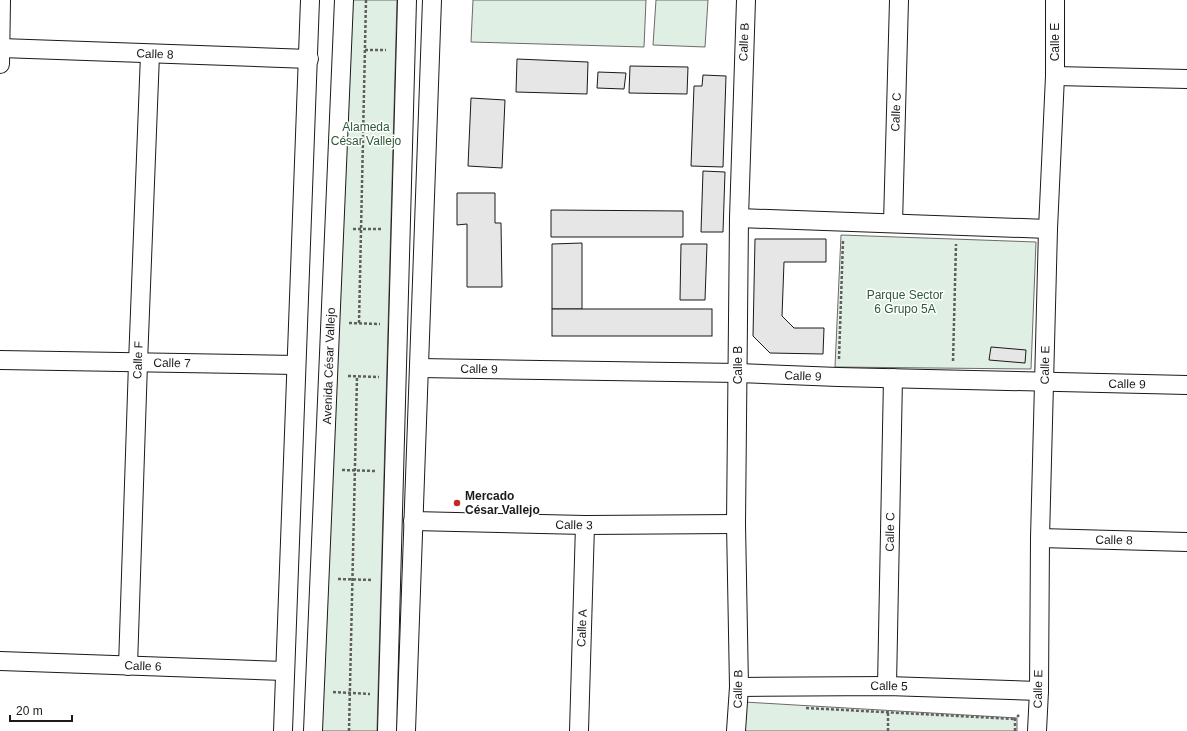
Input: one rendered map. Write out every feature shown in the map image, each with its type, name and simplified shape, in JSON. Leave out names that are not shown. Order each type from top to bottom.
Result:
[{"type":"street","points":[[0,56],[1,0]]},
{"type":"street","points":[[283,731],[310,0]]},
{"type":"street","name":"Avenida César Vallejo","points":[[313,731],[344,0]]},
{"type":"street","points":[[387,731],[408,0]]},
{"type":"street","points":[[406,731],[432,0]]},
{"type":"street","name":"Calle B","points":[[736,731],[738,687],[736,524],[739,218],[746,0]]},
{"type":"street","name":"Calle C","points":[[893,224],[899,0]]},
{"type":"street","name":"Calle E","points":[[1037,731],[1039,691],[1040,538],[1048,229],[1055,76],[1055,0]]},
{"type":"street","name":"Calle 8","points":[[0,56],[150,54],[309,59]]},
{"type":"street","name":"Calle F","points":[[128,666],[150,54]]},
{"type":"street","points":[[1055,76],[1187,79]]},
{"type":"street","points":[[739,218],[1048,229]]},
{"type":"street","name":"Calle 7","points":[[0,360],[296,365]]},
{"type":"street","name":"Calle 9","points":[[419,368],[738,373],[838,377],[1187,385]]},
{"type":"street","name":"Calle C","points":[[887,686],[893,378]]},
{"type":"street","name":"Calle 3","points":[[413,521],[584,525],[736,524]]},
{"type":"street","name":"Calle A","points":[[579,731],[584,525]]},
{"type":"street","name":"Calle 8","points":[[1040,538],[1187,542]]},
{"type":"street","name":"Calle 6","points":[[0,661],[285,671]]},
{"type":"street","name":"Calle 5","points":[[738,687],[887,686],[1039,691]]},
{"type":"path","points":[[359,323],[366,0]]},
{"type":"path","points":[[365,50],[386,50]]},
{"type":"path","points":[[838,377],[844,222]]},
{"type":"path","points":[[952,380],[957,226]]},
{"type":"path","points":[[348,229],[382,229]]},
{"type":"path","points":[[345,323],[380,324]]},
{"type":"path","points":[[344,376],[379,377]]},
{"type":"path","points":[[349,731],[357,377]]},
{"type":"path","points":[[341,470],[377,471]]},
{"type":"path","points":[[331,579],[375,580]]},
{"type":"path","points":[[327,692],[372,694]]},
{"type":"path","points":[[802,708],[1015,719],[1015,731]]},
{"type":"path","points":[[888,712],[888,731]]},
{"type":"green space","name":"Alameda César Vallejo","points":[[342,0],[397,0],[377,731],[322,731]]},
{"type":"green space","points":[[473,0],[646,0],[644,47],[471,42]]},
{"type":"green space","points":[[656,0],[708,0],[705,47],[653,45]]},
{"type":"green space","name":"Parque Sector 6 Grupo 5A","points":[[841,235],[1036,242],[1031,369],[835,367]]},
{"type":"green space","points":[[744,702],[1017,718],[1017,731],[743,731]]},
{"type":"building","points":[[517,59],[588,62],[587,94],[516,92]]},
{"type":"building","points":[[630,66],[688,67],[687,94],[629,93]]},
{"type":"building","points":[[598,72],[626,73],[624,89],[597,88]]},
{"type":"building","points":[[703,75],[726,76],[723,167],[691,166],[694,86],[702,86]]},
{"type":"building","points":[[471,98],[505,100],[502,168],[468,166]]},
{"type":"building","points":[[703,171],[725,172],[723,232],[701,232]]},
{"type":"building","points":[[457,193],[495,193],[495,223],[501,223],[502,287],[467,287],[467,224],[457,225]]},
{"type":"building","points":[[551,210],[683,211],[683,237],[551,237]]},
{"type":"building","points":[[755,239],[826,239],[826,262],[784,262],[782,316],[794,328],[824,328],[823,354],[770,353],[753,336]]},
{"type":"building","points":[[582,243],[582,309],[552,309],[552,244]]},
{"type":"building","points":[[681,244],[707,244],[705,300],[680,300]]},
{"type":"building","points":[[552,309],[712,309],[712,336],[552,336]]},
{"type":"building","points":[[991,347],[1026,350],[1025,363],[989,360]]},
{"type":"place","name":"Mercado César Vallejo","points":[[457,503]]}]
